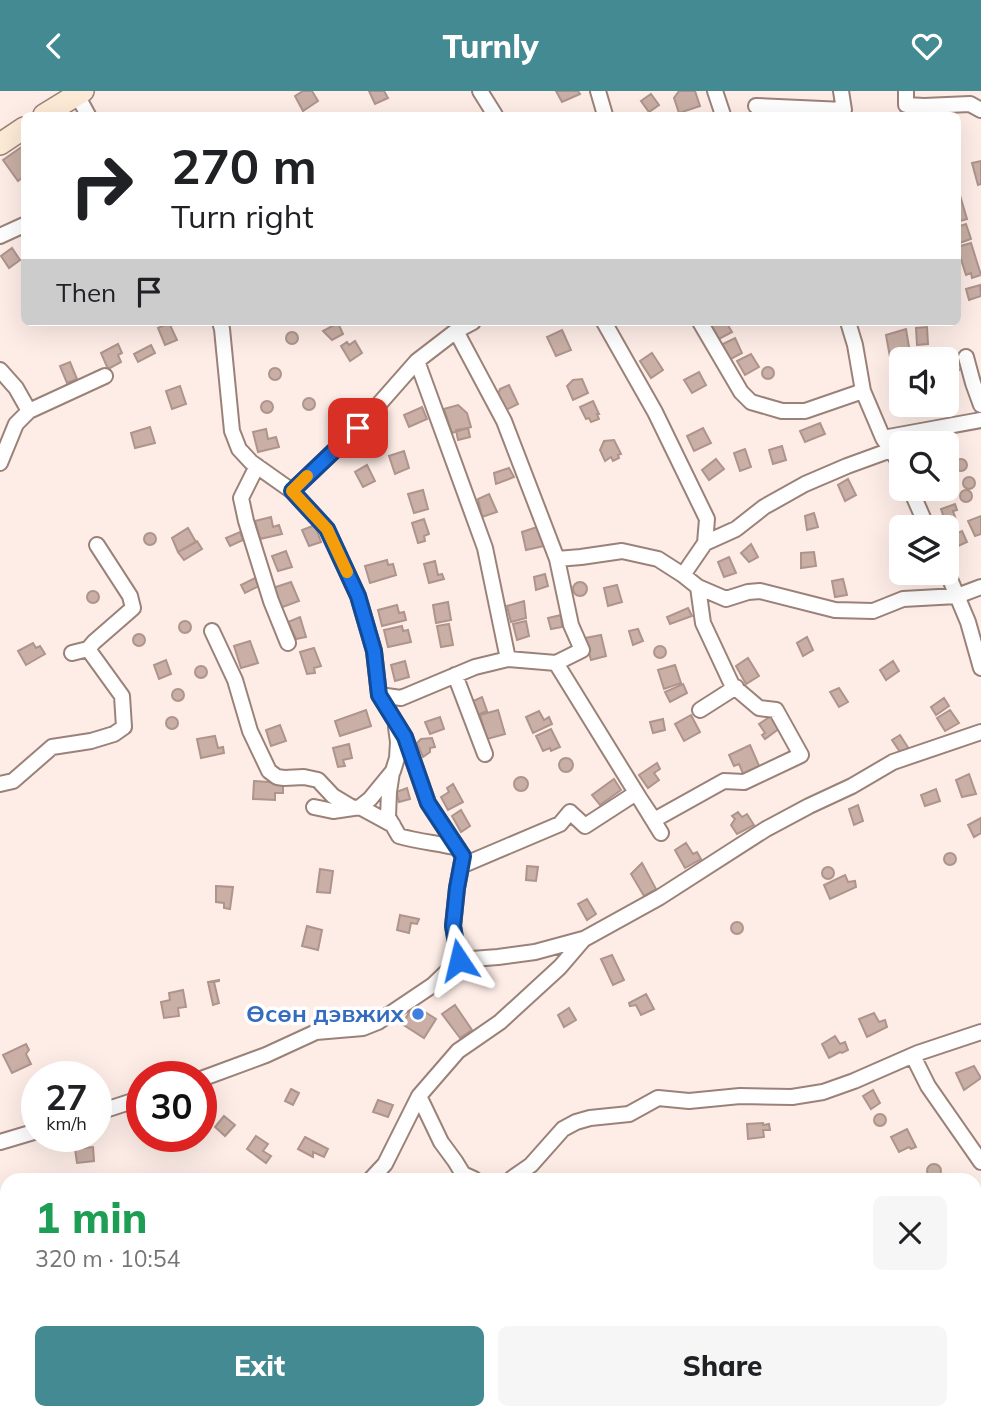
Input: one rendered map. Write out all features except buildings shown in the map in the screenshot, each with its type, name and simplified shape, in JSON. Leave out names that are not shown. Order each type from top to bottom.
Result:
[{"type":"main road","points":[[49,112],[80,93]]},
{"type":"main road","points":[[0,144],[21,130]]},
{"type":"street","points":[[480,91],[493,112]]},
{"type":"street","points":[[598,91],[604,112]]},
{"type":"street","points":[[715,91],[722,112]]},
{"type":"street","points":[[756,106],[844,110],[841,91]]},
{"type":"street","points":[[906,91],[906,105],[970,104],[981,110]]},
{"type":"street","points":[[80,93],[87,112]]},
{"type":"street","points":[[0,236],[21,226]]},
{"type":"street","points":[[221,326],[232,431],[239,449],[251,462],[292,491],[327,529],[358,596],[374,651],[379,695],[405,737],[428,803],[463,856],[453,926],[459,960]]},
{"type":"street","points":[[292,491],[358,428],[417,361],[465,326]]},
{"type":"street","points":[[606,326],[655,412],[707,519],[705,543],[683,575]]},
{"type":"street","points":[[702,326],[741,392],[751,402],[782,411],[805,411],[863,391]]},
{"type":"street","points":[[849,326],[863,391],[889,448]]},
{"type":"street","points":[[379,695],[401,698],[475,667],[508,659],[556,663],[582,650],[571,625],[557,559],[504,421],[456,331]]},
{"type":"street","points":[[966,357],[981,405]]},
{"type":"street","points":[[417,361],[485,548],[508,659]]},
{"type":"street","points":[[0,370],[29,411]]},
{"type":"street","points":[[0,463],[16,424],[29,411],[105,376]]},
{"type":"street","points":[[705,543],[736,529],[764,507],[805,484],[848,466],[887,444],[981,420]]},
{"type":"street","points":[[257,466],[241,498],[271,601],[288,643]]},
{"type":"street","points":[[72,653],[88,649],[132,608],[130,596],[97,545]]},
{"type":"street","points":[[557,559],[622,551],[658,559],[698,587],[726,599],[760,591],[835,610],[873,611],[903,599],[957,596],[981,587]]},
{"type":"street","points":[[952,585],[968,622],[981,668]]},
{"type":"street","points":[[657,827],[724,781],[744,782],[801,755],[776,710],[759,708],[732,684],[703,623],[698,587]]},
{"type":"street","points":[[212,631],[235,680],[250,731],[269,771],[277,777],[318,780],[333,796],[393,825]]},
{"type":"street","points":[[0,784],[13,781],[52,747],[91,741],[114,734],[124,727],[122,696],[88,649]]},
{"type":"street","points":[[556,663],[657,827]]},
{"type":"street","points":[[455,675],[485,754]]},
{"type":"street","points":[[700,710],[736,687]]},
{"type":"street","points":[[395,719],[397,758],[389,792],[388,817],[399,836],[458,848]]},
{"type":"street","points":[[217,1073],[316,1032],[363,1028],[378,1022],[433,985],[459,960],[536,952],[584,939],[660,897],[765,829],[852,786],[893,762],[981,732]]},
{"type":"street","points":[[314,807],[334,811],[357,807],[370,799],[393,771]]},
{"type":"street","points":[[461,866],[560,824],[570,812],[585,826],[636,793],[657,827]]},
{"type":"street","points":[[377,1173],[385,1164],[419,1096],[458,1051],[500,1022],[560,967],[584,939]]},
{"type":"street","points":[[520,1173],[531,1165],[563,1129],[576,1122],[629,1114],[658,1098],[689,1101],[740,1096],[792,1097],[824,1092],[981,1032]]},
{"type":"street","points":[[913,1056],[928,1086],[981,1162]]},
{"type":"street","points":[[419,1096],[441,1142],[462,1173]]},
{"type":"street","points":[[0,1142],[21,1136]]},
{"type":"slow traffic","points":[[307,476],[292,491],[327,529],[347,572]]},
{"type":"place","name":"Өсөн дэвжих","points":[[418,1014]]},
{"type":"route","points":[[358,428],[292,491],[327,529],[358,596],[374,651],[379,695],[405,737],[428,803],[463,856],[453,926],[459,960]]}]
